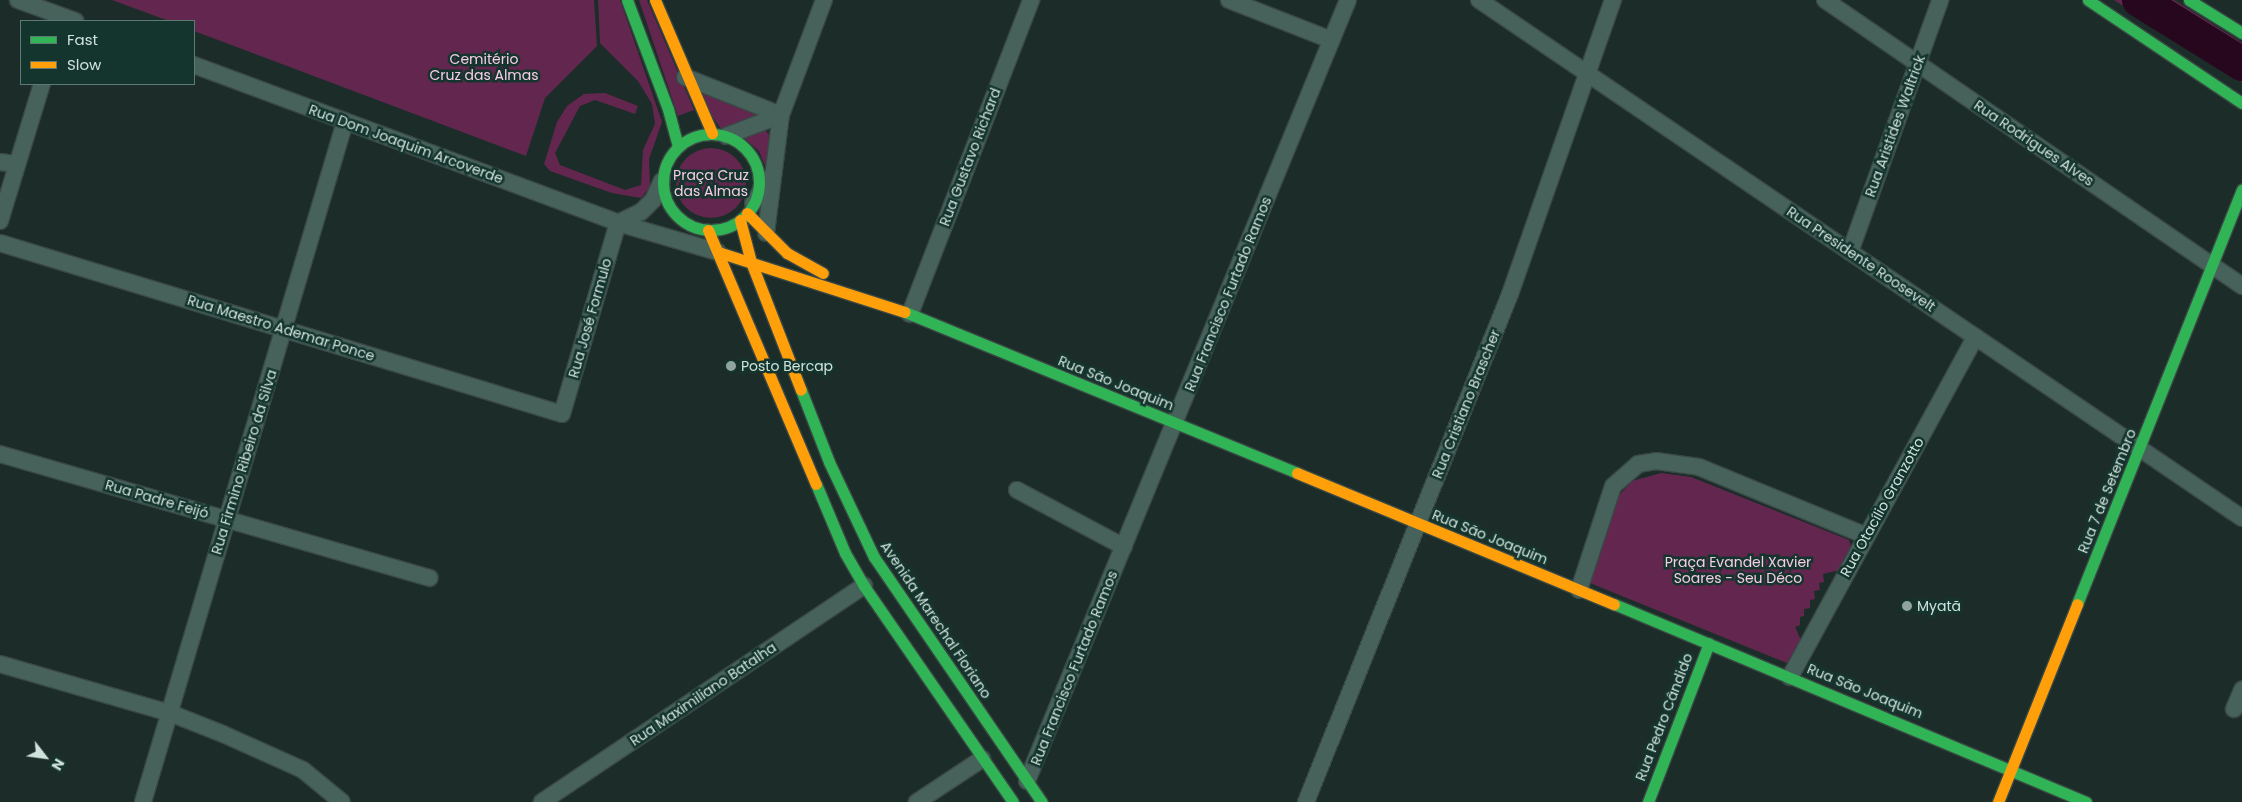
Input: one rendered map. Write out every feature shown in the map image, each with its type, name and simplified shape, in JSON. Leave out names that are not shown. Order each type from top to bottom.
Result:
[{"type":"street","points":[[18,0],[66,20]]},
{"type":"street","points":[[627,0],[668,108],[678,146]]},
{"type":"street","points":[[655,0],[685,77],[719,134],[740,143],[755,164],[758,188],[747,212]]},
{"type":"street","points":[[766,233],[780,115],[824,0]]},
{"type":"street","name":"Rua Gustavo Richard","points":[[910,314],[1031,0]]},
{"type":"street","points":[[1229,0],[1331,40]]},
{"type":"street","name":"Rua Francisco Furtado Ramos","points":[[1027,781],[1348,0]]},
{"type":"street","name":"Rua Presidente Roosevelt","points":[[1479,0],[2242,518]]},
{"type":"street","name":"Rua Cristiano Brascher","points":[[1306,802],[1510,294],[1613,0]]},
{"type":"street","name":"Rua Rodrigues Alves","points":[[1826,0],[2242,286]]},
{"type":"street","name":"Rua Aristides Waltrick","points":[[1850,252],[1940,0]]},
{"type":"street","points":[[2088,0],[2242,103]]},
{"type":"street","points":[[2189,0],[2242,33]]},
{"type":"street","name":"Rua Dom Joaquim Arcoverde","points":[[195,66],[618,223],[718,252]]},
{"type":"street","points":[[685,77],[780,115]]},
{"type":"street","points":[[0,221],[42,85]]},
{"type":"street","points":[[618,223],[641,212],[652,200],[662,181],[667,162],[678,146],[694,136],[719,134],[780,115]]},
{"type":"street","name":"Rua Firmino Ribeiro da Silva","points":[[143,802],[346,122]]},
{"type":"street","points":[[0,162],[17,164]]},
{"type":"street","points":[[662,181],[665,198],[674,212],[686,223],[705,229],[720,229],[747,212],[773,173]]},
{"type":"street","name":"Rua 7 de Setembro","points":[[1998,802],[2242,190]]},
{"type":"street","name":"Rua São Joaquim","points":[[747,212],[766,233],[798,260],[882,303]]},
{"type":"street","name":"Avenida Marechal Floriano","points":[[747,212],[751,262],[830,462],[874,557],[1042,802]]},
{"type":"street","name":"Rua José Formulo","points":[[562,414],[618,223]]},
{"type":"street","points":[[676,240],[705,229]]},
{"type":"street","points":[[705,229],[718,252],[827,516],[864,586],[1013,802]]},
{"type":"street","name":"Rua Maestro Ademar Ponce","points":[[0,243],[562,414]]},
{"type":"street","name":"Rua São Joaquim","points":[[718,252],[882,303],[910,314],[2012,768],[2086,802]]},
{"type":"street","name":"Rua Otacílio Granzotto","points":[[1790,677],[1975,337]]},
{"type":"street","name":"Rua Padre Feijó","points":[[0,454],[428,578]]},
{"type":"street","points":[[1579,590],[1613,486],[1638,464],[1656,461],[1698,467],[1866,536]]},
{"type":"street","points":[[1017,490],[1124,547]]},
{"type":"street","name":"Rua Maximiliano Batalha","points":[[542,802],[864,586]]},
{"type":"street","name":"Rua Pedro Cândido","points":[[1648,802],[1709,643]]},
{"type":"street","points":[[0,664],[170,713],[304,770],[342,802]]},
{"type":"street","points":[[2234,709],[2242,690]]},
{"type":"street","points":[[917,802],[982,759]]},
{"type":"green space","name":"Cemitério Cruz das Almas","points":[[112,0],[594,0],[597,46],[545,98],[526,156],[195,31],[195,20],[166,20]]},
{"type":"green space","points":[[598,0],[620,0],[662,122],[649,159],[650,187],[641,198],[612,193],[550,171],[544,164],[557,122],[567,106],[584,94],[605,93],[638,106],[635,114],[595,100],[580,106],[555,153],[560,165],[625,190],[641,185],[643,150],[655,124],[652,104],[638,81],[600,43]]},
{"type":"green space","points":[[639,0],[647,0],[694,110],[678,116]]},
{"type":"green space","points":[[2114,0],[2174,0],[2242,43],[2242,82]]},
{"type":"green space","points":[[685,77],[781,115],[726,136]]},
{"type":"green space","points":[[757,130],[766,131],[771,137],[769,175],[759,151],[742,136]]},
{"type":"green space","name":"Praça Cruz das Almas","points":[[711,148],[730,154],[740,164],[746,183],[740,202],[730,212],[711,218],[692,212],[682,202],[676,183],[682,164],[692,154]]},
{"type":"green space","name":"Praça Evandel Xavier Soares - Seu Déco","points":[[1661,473],[1691,477],[1849,540],[1851,547],[1840,570],[1823,574],[1824,582],[1819,583],[1820,590],[1814,591],[1815,599],[1810,600],[1810,608],[1804,609],[1804,616],[1800,617],[1800,625],[1795,627],[1801,640],[1787,663],[1590,583],[1612,503],[1632,481]]},
{"type":"waterway","points":[[2139,0],[2242,64]]},
{"type":"traffic: fast","points":[[627,0],[668,109],[678,146]]},
{"type":"traffic: fast","points":[[2088,0],[2242,103]]},
{"type":"traffic: fast","points":[[2189,0],[2242,33]]},
{"type":"traffic: fast","points":[[711,134],[729,138],[745,148],[755,164],[759,182],[755,200],[745,216],[729,226],[711,230],[693,226],[677,216],[667,200],[663,182],[667,164],[677,148],[693,138],[711,134]]},
{"type":"traffic: fast","points":[[2077,604],[2242,190]]},
{"type":"traffic: fast","points":[[905,312],[1297,473]]},
{"type":"traffic: fast","points":[[801,390],[829,462],[874,557],[1042,802]]},
{"type":"traffic: fast","points":[[816,484],[845,553],[864,586],[1013,802]]},
{"type":"traffic: fast","points":[[1614,604],[2086,802]]},
{"type":"traffic: fast","points":[[1648,802],[1709,643]]},
{"type":"traffic: slow","points":[[655,0],[712,133]]},
{"type":"traffic: slow","points":[[747,213],[787,253],[823,273]]},
{"type":"traffic: slow","points":[[740,220],[751,262],[801,390]]},
{"type":"traffic: slow","points":[[708,230],[816,484]]},
{"type":"traffic: slow","points":[[718,252],[905,312]]},
{"type":"traffic: slow","points":[[1297,473],[1614,604]]},
{"type":"traffic: slow","points":[[1998,802],[2077,604]]},
{"type":"place","name":"Posto Bercap","points":[[731,366]]},
{"type":"place","name":"Myatã","points":[[1907,606]]}]
